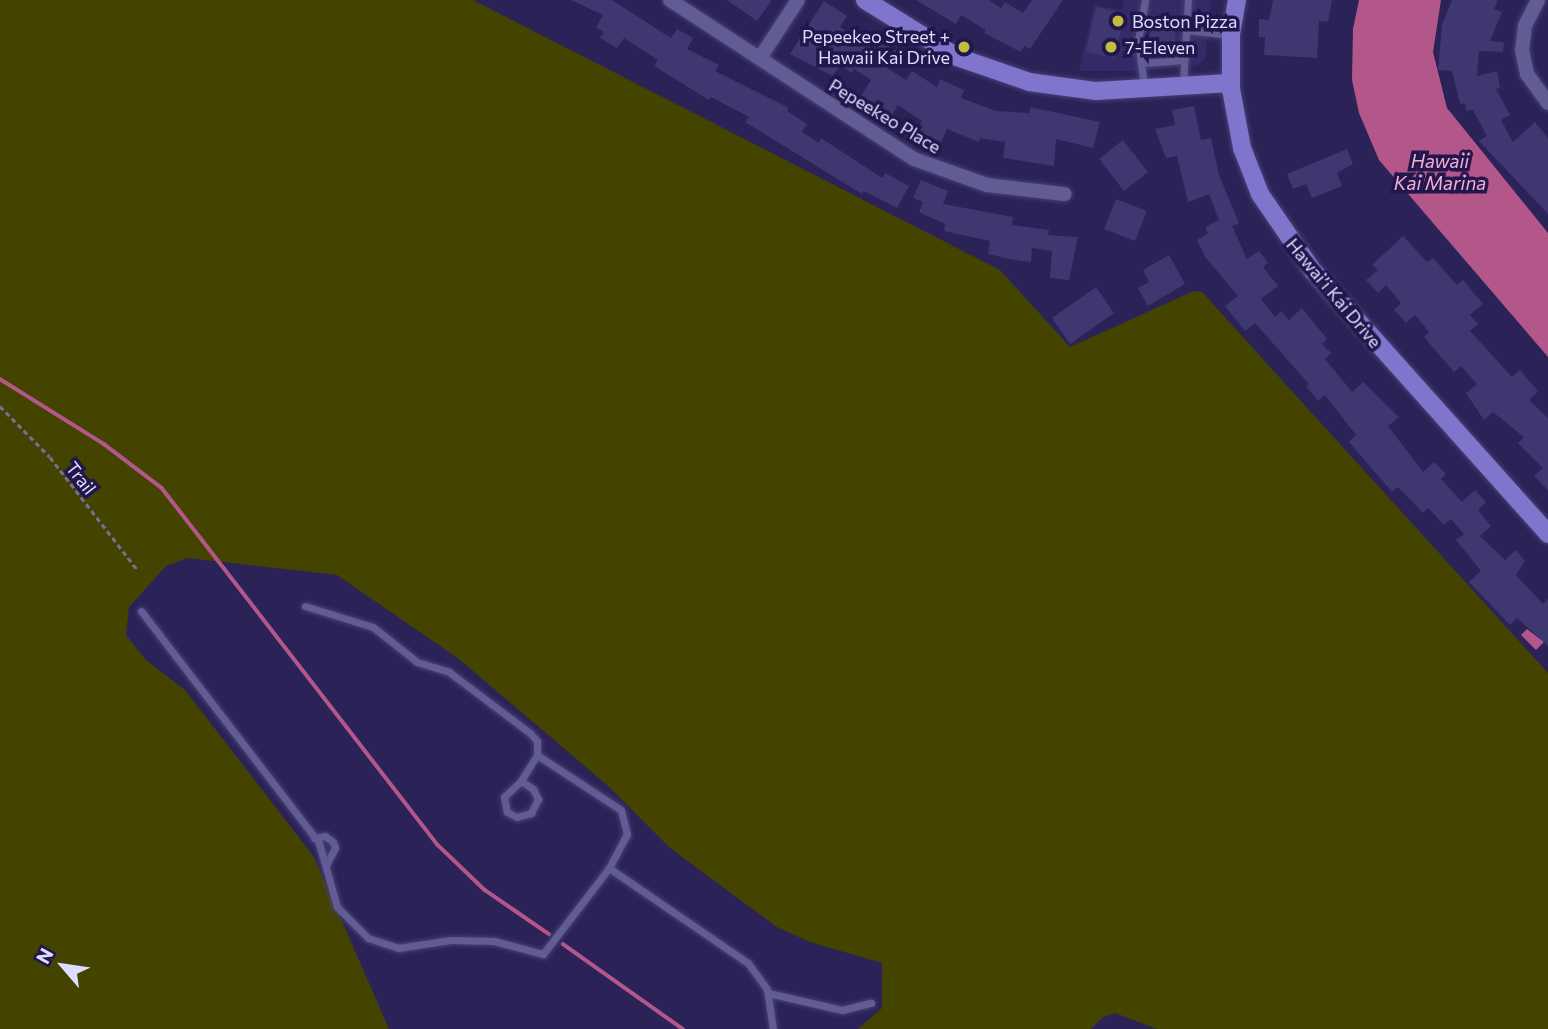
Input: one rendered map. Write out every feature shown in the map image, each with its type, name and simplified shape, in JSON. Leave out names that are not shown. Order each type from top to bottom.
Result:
[{"type":"main road","points":[[865,0],[928,41],[997,73],[1096,91],[1230,83]]},
{"type":"main road","name":"Hawai’i Kai Drive","points":[[1237,0],[1230,35],[1230,83],[1242,148],[1259,194],[1291,243],[1548,534]]},
{"type":"street","name":"Pepeekeo Place","points":[[670,0],[859,126],[943,173],[987,185],[1064,194]]},
{"type":"street","points":[[760,58],[798,0]]},
{"type":"street","points":[[1538,0],[1525,26],[1523,57],[1530,80],[1548,103]]},
{"type":"lane","points":[[1144,88],[1138,41],[1145,0]]},
{"type":"lane","points":[[1183,85],[1188,0]]},
{"type":"lane","points":[[1186,30],[1230,35]]},
{"type":"lane","points":[[1141,63],[1184,60]]},
{"type":"lane","points":[[305,607],[363,622],[417,662],[447,670],[530,733],[537,741],[537,755],[521,781],[506,792],[503,802],[512,815],[526,815],[535,809],[538,799],[533,789],[521,781]]},
{"type":"lane","points":[[141,611],[314,838],[327,863],[333,900],[341,914],[360,933],[383,945],[404,948],[481,940],[543,954],[609,868],[625,841],[625,816],[608,798],[537,755]]},
{"type":"lane","points":[[314,838],[325,836],[333,842],[335,848],[327,863]]},
{"type":"lane","points":[[609,868],[748,963],[768,993],[773,1029]]},
{"type":"lane","points":[[768,993],[842,1010],[871,1003]]},
{"type":"path","name":"Trail","points":[[0,406],[50,457],[137,569]]},
{"type":"shaded area","points":[[0,0],[473,0],[1000,270],[1070,347],[1194,291],[1202,292],[1548,673],[1548,1029],[1157,1029],[1115,1013],[1103,1017],[1091,1029],[858,1029],[882,1008],[882,963],[810,942],[777,927],[670,848],[608,786],[459,659],[337,575],[188,558],[166,566],[129,607],[126,635],[146,660],[185,690],[314,857],[389,1029],[0,1029]]},
{"type":"shaded area","points":[[1124,0],[1211,0],[1205,60],[1197,65],[1134,71],[1079,71],[1094,5],[1122,10]]},
{"type":"water","name":"Hawaii Kai Marina","points":[[1359,0],[1441,0],[1433,52],[1447,108],[1548,233],[1548,357],[1379,160],[1359,113],[1352,80],[1353,29]]},
{"type":"water","points":[[1527,629],[1544,642],[1536,650],[1521,635]]},
{"type":"building","points":[[571,0],[612,0],[671,38],[677,29],[693,38],[687,49],[719,65],[715,71],[789,108],[787,111],[807,124],[802,132],[819,143],[821,138],[882,178],[885,173],[909,186],[897,208],[864,191],[862,194],[745,122],[749,117],[711,97],[709,100],[654,66],[658,60],[624,38],[617,48],[600,38],[604,32],[596,27],[603,15]]},
{"type":"building","points":[[727,0],[772,0],[757,21]]},
{"type":"building","points":[[916,0],[989,0],[1001,8],[1005,2],[1023,13],[1032,0],[1063,0],[1030,49],[1024,46],[1021,52],[984,33],[986,30],[961,15],[956,24]]},
{"type":"building","points":[[1273,0],[1332,0],[1328,22],[1319,21],[1317,58],[1264,55],[1265,37],[1259,37],[1259,19],[1269,20]]},
{"type":"building","points":[[1452,0],[1498,0],[1494,9],[1502,12],[1490,41],[1504,42],[1503,52],[1479,51],[1477,76],[1497,71],[1500,88],[1496,89],[1510,115],[1501,120],[1513,142],[1535,122],[1548,138],[1548,214],[1479,141],[1487,136],[1473,110],[1466,111],[1465,103],[1460,104],[1452,71],[1438,70],[1442,25]]},
{"type":"building","points":[[824,1],[847,16],[840,27],[875,51],[881,42],[898,52],[887,68],[906,80],[912,71],[937,87],[940,79],[964,90],[961,98],[996,111],[1030,113],[1030,107],[1100,122],[1093,148],[1056,139],[1054,166],[1003,158],[1005,142],[980,138],[979,142],[947,129],[941,142],[917,131],[922,121],[898,105],[892,115],[861,96],[871,80],[854,69],[852,73],[840,65],[833,76],[790,54]]},
{"type":"building","points":[[1096,7],[1124,13],[1115,58],[1086,52]]},
{"type":"building","points":[[1174,23],[1177,54],[1152,56],[1149,25]]},
{"type":"building","points":[[1194,106],[1201,140],[1211,138],[1219,175],[1239,223],[1232,226],[1247,259],[1259,251],[1268,263],[1263,267],[1278,286],[1261,299],[1275,317],[1281,311],[1289,320],[1302,308],[1327,339],[1322,344],[1331,353],[1325,359],[1352,392],[1363,382],[1399,417],[1388,426],[1423,472],[1434,462],[1446,474],[1441,479],[1462,502],[1475,490],[1486,502],[1478,510],[1491,526],[1480,536],[1505,560],[1516,550],[1525,561],[1516,575],[1543,604],[1548,599],[1548,646],[1517,618],[1510,625],[1469,582],[1481,571],[1456,540],[1464,534],[1451,519],[1444,525],[1428,508],[1423,513],[1398,487],[1392,492],[1349,442],[1356,435],[1325,395],[1318,401],[1306,386],[1309,384],[1255,323],[1245,331],[1225,306],[1238,296],[1206,258],[1197,240],[1208,234],[1205,227],[1219,220],[1209,194],[1188,202],[1177,156],[1166,158],[1155,129],[1175,125],[1172,110]]},
{"type":"building","points":[[1123,140],[1148,172],[1124,191],[1099,159]]},
{"type":"building","points":[[1347,149],[1353,164],[1337,173],[1342,186],[1312,198],[1306,184],[1293,189],[1287,174]]},
{"type":"building","points":[[921,180],[948,191],[943,204],[1013,217],[1012,225],[1049,230],[1048,235],[1078,237],[1069,280],[1050,278],[1052,251],[1032,248],[1031,262],[1014,260],[988,254],[990,241],[944,231],[945,224],[919,212],[923,202],[913,198]]},
{"type":"building","points":[[1116,199],[1147,211],[1135,241],[1104,229]]},
{"type":"building","points":[[1403,236],[1427,262],[1433,258],[1457,285],[1463,280],[1483,304],[1470,315],[1478,324],[1470,331],[1512,377],[1520,370],[1538,391],[1529,400],[1548,418],[1548,490],[1534,476],[1543,468],[1518,443],[1524,437],[1493,412],[1484,420],[1466,393],[1477,384],[1461,366],[1454,372],[1424,337],[1429,332],[1415,315],[1406,323],[1394,310],[1401,303],[1386,285],[1378,293],[1366,280],[1378,270],[1372,265]]},
{"type":"building","points":[[1169,255],[1185,284],[1148,306],[1138,288],[1149,282],[1143,270]]},
{"type":"building","points":[[1096,287],[1114,313],[1070,344],[1052,318]]},
{"type":"waterway","points":[[0,379],[104,444],[162,488],[438,845],[485,890],[549,934]]},
{"type":"waterway","points":[[563,944],[683,1029]]},
{"type":"place","name":"Boston Pizza","points":[[1118,21]]},
{"type":"place","name":"Pepeekeo Street + Hawaii Kai Drive","points":[[964,47]]},
{"type":"place","name":"7-Eleven","points":[[1111,47]]}]
